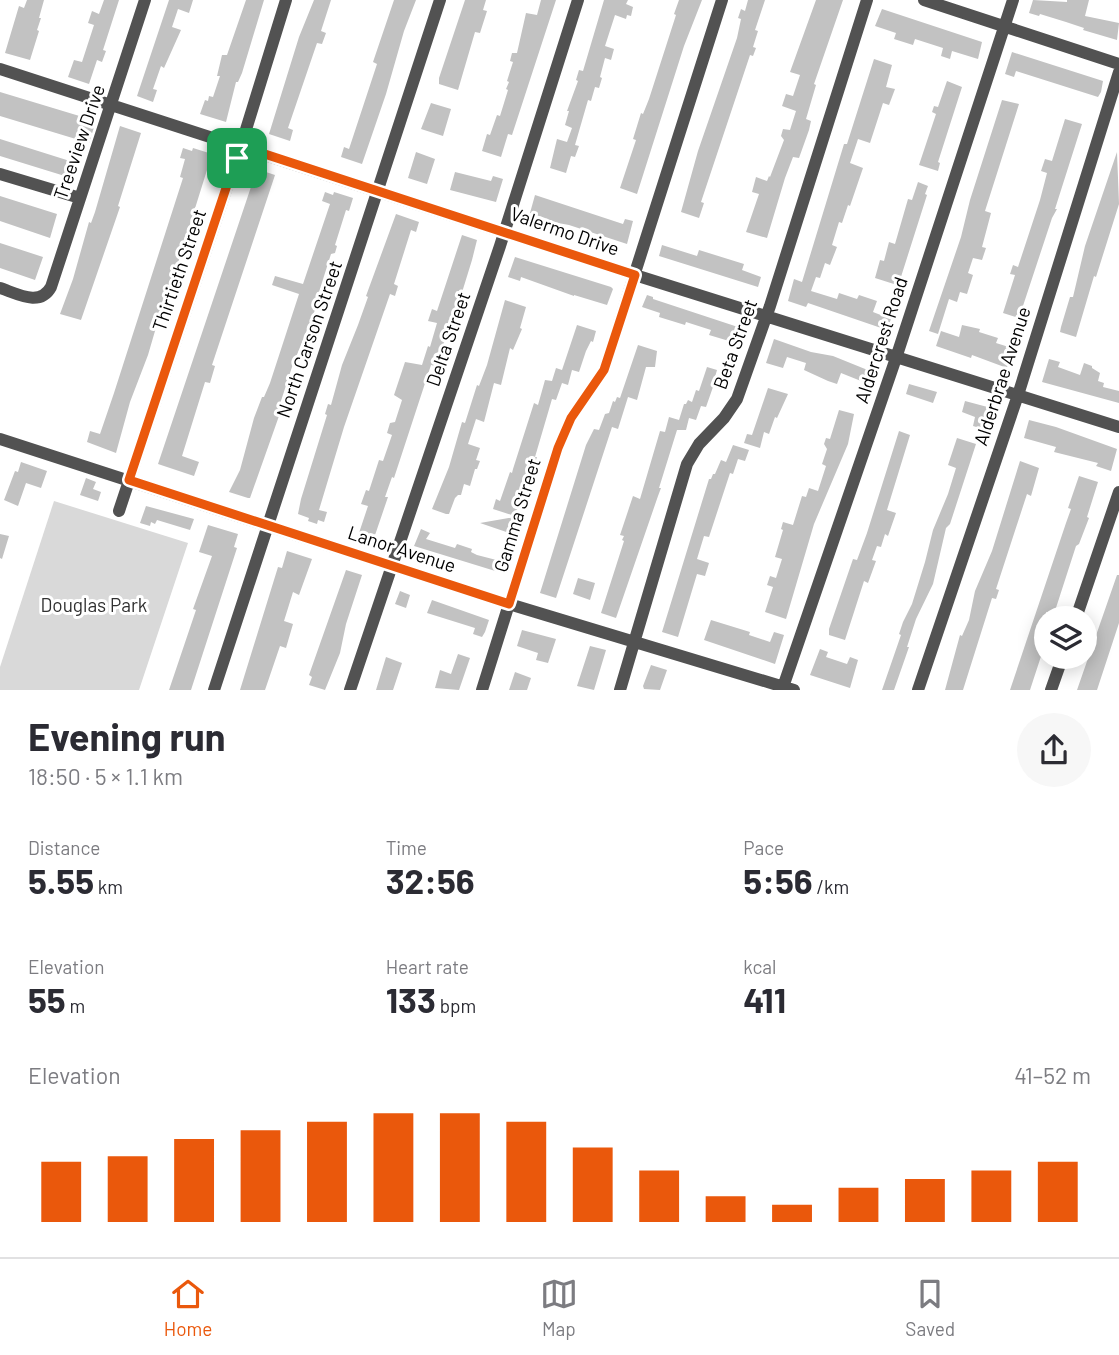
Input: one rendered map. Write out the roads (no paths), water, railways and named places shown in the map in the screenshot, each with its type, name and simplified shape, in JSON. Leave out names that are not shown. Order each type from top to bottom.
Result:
[{"type":"street","name":"Treeview Drive","points":[[0,288],[31,298],[45,295],[51,287],[145,0]]},
{"type":"street","name":"Thirtieth Street","points":[[119,512],[286,0]]},
{"type":"street","name":"North Carson Street","points":[[214,690],[440,0]]},
{"type":"street","name":"Delta Street","points":[[350,690],[505,231],[578,0]]},
{"type":"street","name":"Gamma Street","points":[[482,690],[558,448],[571,418],[604,370],[722,0]]},
{"type":"street","name":"Beta Street","points":[[620,690],[687,464],[699,444],[724,418],[737,399],[867,0]]},
{"type":"street","points":[[924,0],[1119,64]]},
{"type":"street","name":"Aldercrest Road","points":[[786,689],[1013,0]]},
{"type":"street","name":"Valermo Drive","points":[[0,69],[635,275],[1119,427]]},
{"type":"street","name":"Alderbrae Avenue","points":[[918,690],[1018,395],[1119,72]]},
{"type":"street","points":[[0,174],[80,198]]},
{"type":"street","name":"Lanor Avenue","points":[[0,439],[509,604],[786,689]]},
{"type":"street","points":[[1080,606],[1119,492]]},
{"type":"street","points":[[1051,690],[1058,669]]},
{"type":"park label","name":"Douglas Park","points":[[94,605]]}]
